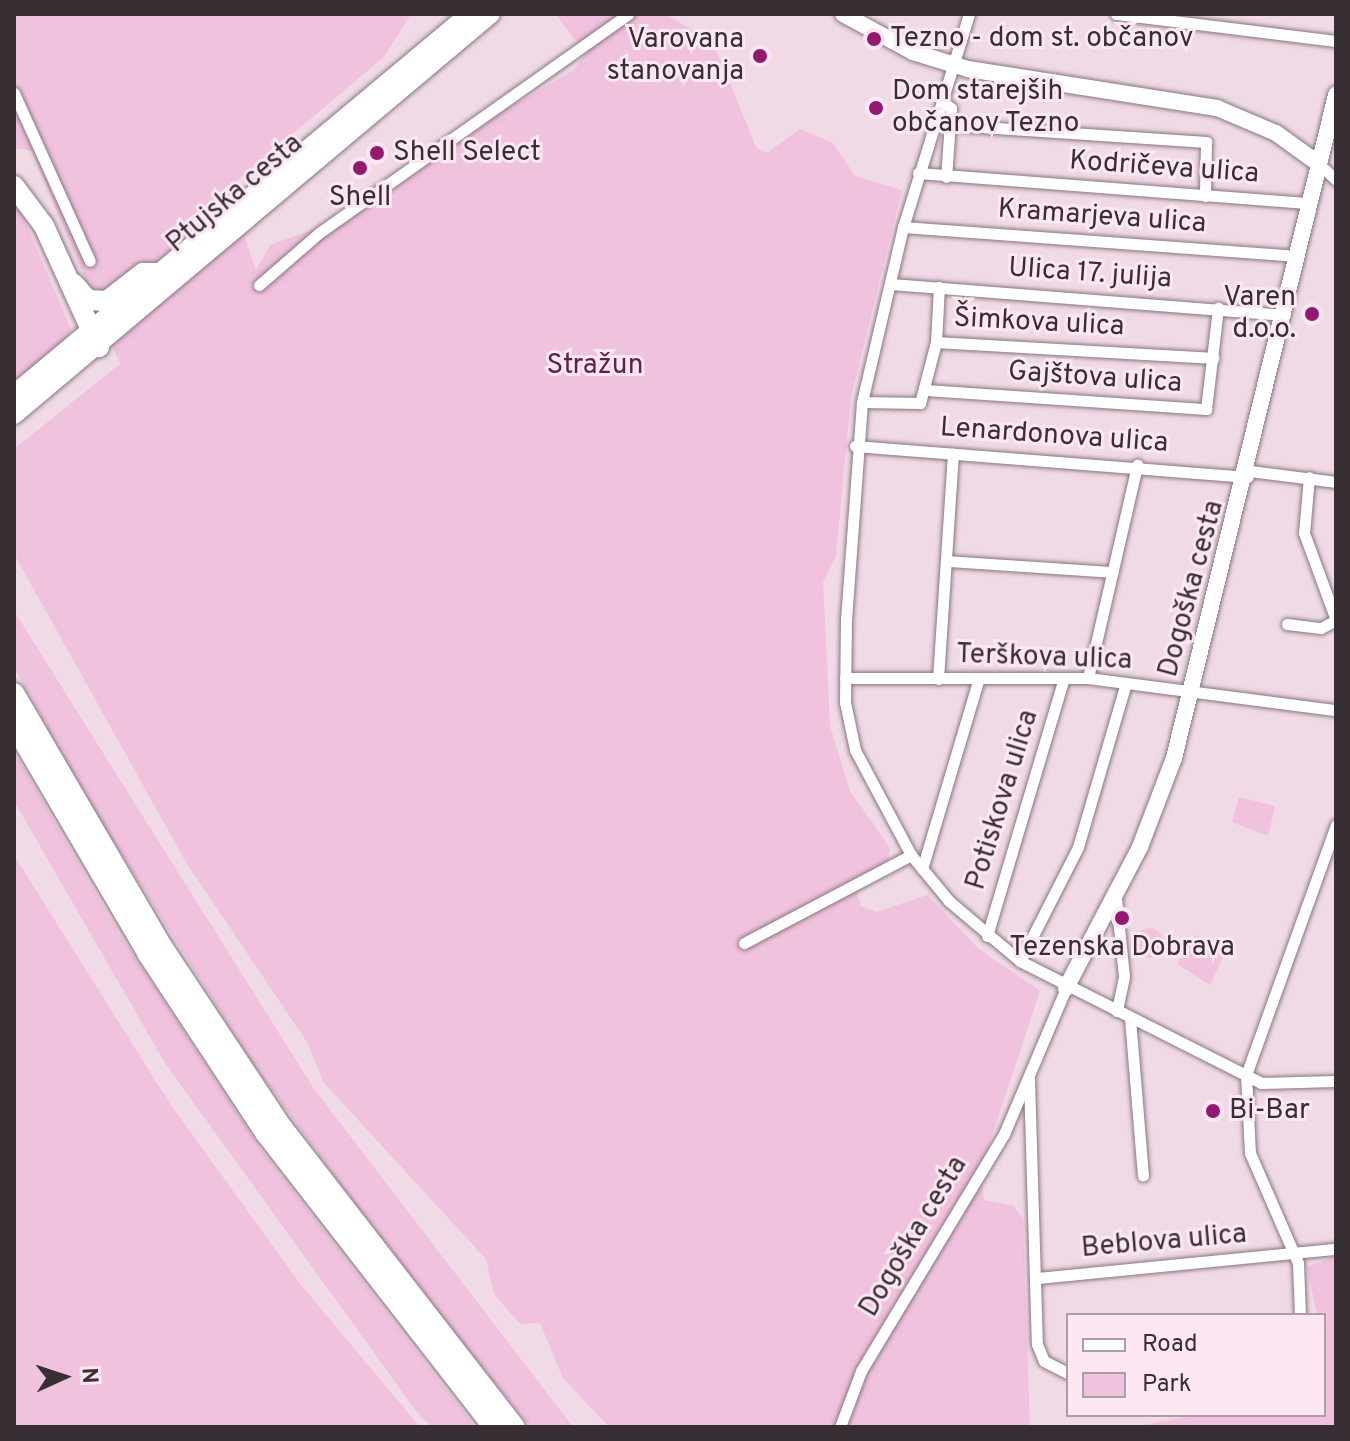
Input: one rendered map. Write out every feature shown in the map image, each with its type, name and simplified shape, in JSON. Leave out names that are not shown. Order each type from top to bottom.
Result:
[{"type":"highway","points":[[14,186],[62,267],[94,339]]},
{"type":"highway","points":[[62,267],[97,302],[143,273],[157,273]]},
{"type":"highway","points":[[14,693],[154,932],[274,1115],[515,1427]]},
{"type":"highway","points":[[14,725],[147,953],[266,1134],[493,1427]]},
{"type":"main road","name":"Ptujska cesta","points":[[14,415],[94,339],[157,273],[469,14]]},
{"type":"main road","name":"Ptujska cesta","points":[[14,394],[94,339],[491,14]]},
{"type":"street","points":[[259,285],[300,247],[628,14]]},
{"type":"street","points":[[843,14],[955,66],[1217,108],[1276,133],[1336,180]]},
{"type":"street","points":[[969,14],[903,227],[862,402],[855,446],[845,678],[848,726],[865,776],[922,869],[987,936],[1020,961],[1066,988],[1246,1075],[1276,1086],[1336,1081]]},
{"type":"street","points":[[1116,14],[1336,41]]},
{"type":"street","points":[[14,93],[90,261]]},
{"type":"street","name":"Dogoška cesta","points":[[840,1427],[861,1371],[966,1207],[1066,988],[1116,898],[1166,782],[1249,474],[1336,95]]},
{"type":"street","points":[[943,102],[951,108],[946,177]]},
{"type":"street","points":[[951,125],[1206,142],[1205,196]]},
{"type":"street","name":"Kodričeva ulica","points":[[918,173],[1310,203]]},
{"type":"street","name":"Kramarjeva ulica","points":[[903,227],[1298,256]]},
{"type":"street","name":"Ulica 17. julija","points":[[891,284],[1285,315]]},
{"type":"street","points":[[936,342],[939,287]]},
{"type":"street","name":"Gajštova ulica","points":[[926,390],[1206,409],[1218,308]]},
{"type":"street","name":"Šimkova ulica","points":[[926,390],[936,342],[1214,358]]},
{"type":"street","points":[[862,402],[915,405],[926,390]]},
{"type":"street","name":"Lenardonova ulica","points":[[855,446],[1309,477],[1336,482]]},
{"type":"street","points":[[938,679],[953,453]]},
{"type":"street","points":[[1088,678],[1137,465]]},
{"type":"street","points":[[1287,624],[1321,628],[1336,620],[1304,533],[1309,477]]},
{"type":"street","points":[[947,561],[1113,572]]},
{"type":"street","name":"Terškova ulica","points":[[845,678],[978,681],[1088,678],[1336,710]]},
{"type":"street","name":"Potiskova ulica","points":[[987,936],[1064,678]]},
{"type":"street","points":[[922,869],[978,681]]},
{"type":"street","points":[[1020,961],[1078,847],[1126,683]]},
{"type":"street","points":[[1300,1313],[1294,1254],[1256,1175],[1246,1075],[1331,862],[1336,825]]},
{"type":"street","points":[[744,943],[911,855]]},
{"type":"street","points":[[1116,898],[1124,977],[1117,1011]]},
{"type":"street","points":[[1130,1018],[1143,1175]]},
{"type":"street","name":"Dogoška cesta","points":[[1029,1072],[1038,1351],[1066,1372]]},
{"type":"street","name":"Beblova ulica","points":[[1038,1278],[1336,1249]]},
{"type":"green space","name":"Stražun","points":[[14,14],[411,14],[384,57],[228,188],[256,270],[270,245],[366,210],[485,122],[574,70],[586,53],[555,14],[665,14],[713,42],[757,149],[767,153],[800,129],[833,143],[855,176],[902,190],[851,397],[836,556],[823,582],[830,726],[850,791],[890,848],[888,860],[855,888],[861,906],[877,912],[927,895],[979,949],[1040,991],[981,1169],[984,1200],[1014,1206],[1023,1219],[1030,1427],[609,1427],[563,1378],[540,1323],[520,1324],[494,1294],[486,1259],[324,1083],[307,1042],[187,864],[14,554],[14,449],[120,364],[32,151],[14,148]]},
{"type":"green space","points":[[14,196],[71,329],[63,344],[14,387]]},
{"type":"green space","points":[[14,611],[314,1089],[573,1427],[531,1427],[401,1269],[252,1062],[90,804],[14,667]]},
{"type":"green space","points":[[14,752],[118,932],[259,1147],[475,1427],[431,1427],[416,1411],[165,1063],[14,801]]},
{"type":"green space","points":[[1239,797],[1275,806],[1268,836],[1232,822]]},
{"type":"green space","points":[[14,855],[170,1104],[301,1285],[420,1427],[14,1427]]},
{"type":"green space","points":[[1149,928],[1160,932],[1164,943],[1160,954],[1149,958],[1138,954],[1134,943],[1138,932]]},
{"type":"green space","points":[[1196,935],[1227,948],[1210,985],[1177,964]]},
{"type":"green space","points":[[1336,1256],[1336,1427],[1132,1427],[1186,1417],[1326,1417],[1326,1313],[1317,1313],[1307,1267]]},
{"type":"place","name":"Tezno - dom st. občanov","points":[[874,39]]},
{"type":"place","name":"Varovana stanovanja","points":[[760,56]]},
{"type":"place","name":"Dom starejših občanov Tezno","points":[[876,108]]},
{"type":"place","name":"Shell Select","points":[[377,153]]},
{"type":"place","name":"Shell","points":[[360,168]]},
{"type":"place","name":"Varen d.o.o.","points":[[1312,314]]},
{"type":"place","name":"Tezenska Dobrava","points":[[1122,918]]},
{"type":"place","name":"Bi-Bar","points":[[1213,1111]]}]
